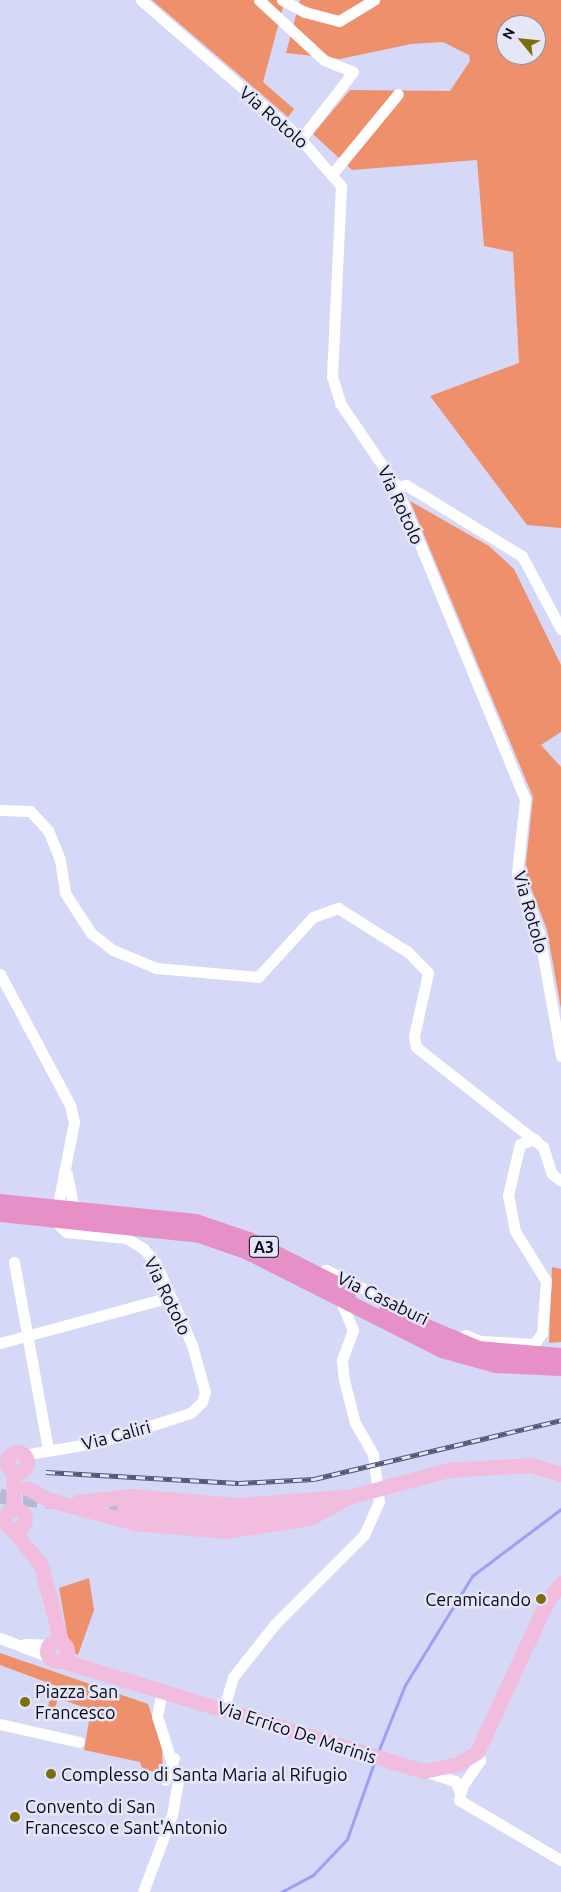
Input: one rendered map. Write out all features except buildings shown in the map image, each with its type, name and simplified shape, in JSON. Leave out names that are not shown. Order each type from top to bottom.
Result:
[{"type":"highway","name":"A3","points":[[0,1202],[31,1211]]},
{"type":"highway","name":"A3","points":[[0,1214],[31,1211],[171,1218],[223,1230],[478,1355],[516,1368],[561,1368]]},
{"type":"highway","name":"A3","points":[[478,1355],[561,1356]]},
{"type":"main road","points":[[15,1460],[27,1488],[50,1500],[69,1503],[135,1523],[225,1531],[310,1518],[348,1497]]},
{"type":"main road","points":[[15,1460],[13,1520],[41,1566],[58,1622],[56,1649]]},
{"type":"main road","points":[[124,1508],[196,1516],[271,1515],[348,1497],[391,1483],[477,1466],[530,1466],[561,1474]]},
{"type":"main road","points":[[13,1520],[27,1488]]},
{"type":"main road","points":[[69,1503],[132,1496],[236,1505],[348,1497]]},
{"type":"main road","points":[[13,1520],[50,1500]]},
{"type":"main road","points":[[477,1752],[494,1720],[536,1623],[561,1583]]},
{"type":"main road","points":[[494,1720],[502,1714],[561,1593]]},
{"type":"main road","name":"Via Errico De Marinis","points":[[56,1649],[81,1668],[231,1710],[424,1771],[458,1764],[477,1752]]},
{"type":"street","name":"Via Rotolo","points":[[141,0],[301,139],[333,173],[342,200],[332,376],[340,403],[396,487],[525,799],[518,873],[539,932],[561,1056]]},
{"type":"street","points":[[259,0],[324,60],[353,72],[301,139]]},
{"type":"street","points":[[282,0],[305,12],[339,21],[374,0]]},
{"type":"street","points":[[333,173],[398,94]]},
{"type":"street","points":[[396,487],[406,485],[522,556],[537,576],[561,628]]},
{"type":"street","points":[[0,810],[30,811],[55,842],[65,893],[76,914],[91,933],[131,960],[182,974],[246,979],[266,971],[299,931],[326,909],[338,908],[378,933],[415,958],[428,973],[414,1036],[416,1047],[548,1152],[552,1174],[561,1181]]},
{"type":"street","name":"Via Rotolo","points":[[0,974],[70,1105],[74,1122],[66,1173],[59,1199],[60,1226],[66,1232],[136,1242],[156,1264],[201,1374],[202,1402]]},
{"type":"street","name":"Via Casaburi","points":[[231,1710],[233,1677],[275,1624],[364,1535],[379,1502],[373,1454],[355,1423],[344,1380],[342,1360],[352,1322],[326,1270],[480,1341],[534,1344],[546,1314],[546,1281],[515,1231],[508,1195],[520,1144],[535,1140]]},
{"type":"street","name":"Via Rotolo","points":[[66,1173],[74,1214],[88,1235]]},
{"type":"street","points":[[14,1262],[29,1336],[48,1449]]},
{"type":"street","points":[[0,1343],[170,1297]]},
{"type":"street","name":"Via Caliri","points":[[15,1460],[48,1449],[100,1442],[190,1413],[202,1402]]},
{"type":"street","points":[[0,1638],[16,1643],[56,1649]]},
{"type":"street","points":[[143,1892],[172,1815],[178,1782],[174,1758],[157,1716],[162,1690]]},
{"type":"street","points":[[0,1724],[79,1742]]},
{"type":"street","points":[[460,1792],[480,1760],[477,1752]]},
{"type":"street","points":[[165,1780],[174,1758]]},
{"type":"street","points":[[424,1771],[455,1781],[465,1806],[561,1860]]},
{"type":"shaded area","points":[[152,0],[285,0],[263,82],[294,109],[288,117]]},
{"type":"shaded area","points":[[300,0],[561,0],[561,528],[527,525],[430,396],[519,363],[513,252],[484,246],[477,160],[352,170],[313,134],[350,90],[450,91],[470,61],[469,55],[443,42],[411,44],[340,59],[286,53]]},
{"type":"shaded area","points":[[410,501],[489,546],[514,569],[561,665],[561,732],[541,745],[561,767],[561,1009],[547,930],[525,872],[533,797]]},
{"type":"shaded area","points":[[552,1267],[561,1269],[561,1342],[549,1343]]},
{"type":"shaded area","points":[[89,1578],[94,1610],[78,1655],[70,1650],[59,1588]]},
{"type":"shaded area","points":[[0,1653],[148,1704],[162,1747],[163,1775],[142,1768],[140,1762],[84,1750],[91,1710],[58,1698],[55,1708],[48,1706],[54,1685],[0,1665]]},
{"type":"waterway","points":[[378,1752],[405,1685],[472,1576],[561,1509]]},
{"type":"waterway","points":[[281,1892],[313,1875],[347,1839],[375,1760]]},
{"type":"tunnel","points":[[0,1496],[51,1501]]},
{"type":"tunnel","points":[[86,1504],[124,1508]]},
{"type":"railway","points":[[46,1472],[239,1483],[314,1479],[561,1420]]},
{"type":"place","name":"Ceramicando","points":[[541,1599]]},
{"type":"place","name":"Piazza San Francesco","points":[[25,1702]]},
{"type":"place","name":"Complesso di Santa Maria al Rifugio","points":[[51,1774]]},
{"type":"place","name":"Convento di San Francesco e Sant'Antonio","points":[[15,1817]]}]
